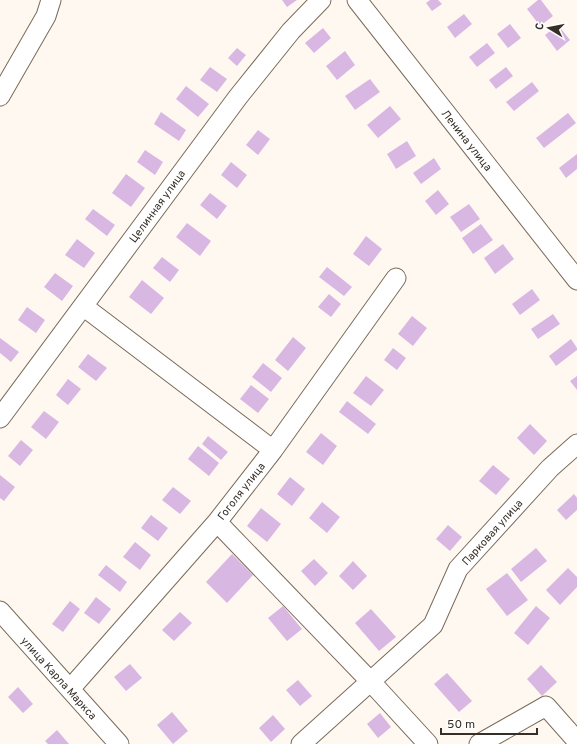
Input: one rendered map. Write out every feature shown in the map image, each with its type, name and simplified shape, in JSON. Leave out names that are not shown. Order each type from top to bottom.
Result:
[{"type":"street","points":[[0,96],[46,16],[51,0]]},
{"type":"street","name":"Целинная улица","points":[[0,418],[238,97],[291,31],[321,0]]},
{"type":"street","name":"Ленина улица","points":[[357,0],[577,280]]},
{"type":"street","name":"Гоголя улица","points":[[70,689],[217,522],[273,450],[396,278]]},
{"type":"street","points":[[83,306],[273,450]]},
{"type":"street","name":"Парковая улица","points":[[301,744],[433,625],[458,569],[550,468],[577,444]]},
{"type":"street","points":[[217,522],[371,682],[428,744]]},
{"type":"street","name":"улица Карла Маркса","points":[[0,611],[118,744]]},
{"type":"street","points":[[479,744],[546,706],[577,741]]},
{"type":"building","points":[[282,0],[297,0],[287,7]]},
{"type":"building","points":[[430,0],[438,0],[442,4],[432,11],[426,3]]},
{"type":"building","points":[[538,0],[541,0],[553,16],[540,26],[527,9]]},
{"type":"building","points":[[464,14],[472,24],[455,38],[447,27]]},
{"type":"building","points":[[510,24],[521,38],[508,48],[497,34]]},
{"type":"building","points":[[558,25],[570,40],[557,51],[545,35]]},
{"type":"building","points":[[323,28],[331,38],[314,53],[305,43]]},
{"type":"building","points":[[487,43],[495,53],[477,67],[469,57]]},
{"type":"building","points":[[237,48],[246,55],[237,66],[228,58]]},
{"type":"building","points":[[345,51],[355,65],[337,80],[326,66]]},
{"type":"building","points":[[210,67],[227,79],[217,92],[200,80]]},
{"type":"building","points":[[506,67],[513,76],[496,89],[489,80]]},
{"type":"building","points":[[370,79],[380,92],[355,110],[345,96]]},
{"type":"building","points":[[532,82],[539,91],[514,111],[506,102]]},
{"type":"building","points":[[186,86],[209,104],[198,117],[176,99]]},
{"type":"building","points":[[390,106],[401,119],[378,138],[367,125]]},
{"type":"building","points":[[161,112],[186,130],[179,141],[154,124]]},
{"type":"building","points":[[568,113],[576,123],[544,148],[536,138]]},
{"type":"building","points":[[258,130],[270,139],[258,155],[246,145]]},
{"type":"building","points":[[407,141],[416,156],[396,169],[387,154]]},
{"type":"building","points":[[145,150],[163,162],[155,175],[137,162]]},
{"type":"building","points":[[577,154],[577,169],[566,178],[559,168]]},
{"type":"building","points":[[434,158],[441,169],[421,184],[413,173]]},
{"type":"building","points":[[231,162],[247,175],[237,188],[221,175]]},
{"type":"building","points":[[126,174],[145,188],[131,207],[112,193]]},
{"type":"building","points":[[438,190],[449,204],[436,215],[425,201]]},
{"type":"building","points":[[210,193],[227,206],[217,219],[200,205]]},
{"type":"building","points":[[469,204],[480,219],[461,232],[450,217]]},
{"type":"building","points":[[93,209],[115,225],[107,236],[85,219]]},
{"type":"building","points":[[187,223],[211,241],[200,256],[176,237]]},
{"type":"building","points":[[481,224],[493,240],[473,254],[462,238]]},
{"type":"building","points":[[366,236],[382,249],[369,266],[353,254]]},
{"type":"building","points":[[77,239],[95,253],[84,268],[65,255]]},
{"type":"building","points":[[503,244],[514,259],[495,274],[484,258]]},
{"type":"building","points":[[162,257],[179,270],[170,282],[153,268]]},
{"type":"building","points":[[327,267],[352,287],[344,296],[319,277]]},
{"type":"building","points":[[55,273],[73,286],[62,301],[44,287]]},
{"type":"building","points":[[142,280],[164,298],[151,314],[129,297]]},
{"type":"building","points":[[532,289],[540,300],[520,315],[512,304]]},
{"type":"building","points":[[329,294],[341,304],[331,317],[318,307]]},
{"type":"building","points":[[27,307],[45,320],[36,333],[18,320]]},
{"type":"building","points":[[553,314],[560,324],[538,339],[531,329]]},
{"type":"building","points":[[412,316],[427,328],[413,346],[398,334]]},
{"type":"building","points":[[293,337],[306,348],[288,371],[275,360]]},
{"type":"building","points":[[0,338],[19,352],[11,362],[0,353]]},
{"type":"building","points":[[571,339],[577,350],[556,366],[549,356]]},
{"type":"building","points":[[393,348],[406,358],[397,370],[384,360]]},
{"type":"building","points":[[88,354],[107,368],[96,381],[78,367]]},
{"type":"building","points":[[263,363],[282,378],[271,392],[252,377]]},
{"type":"building","points":[[366,376],[384,390],[371,406],[353,393]]},
{"type":"building","points":[[577,376],[577,390],[570,381]]},
{"type":"building","points":[[68,379],[81,389],[68,405],[56,395]]},
{"type":"building","points":[[251,385],[269,399],[258,413],[240,399]]},
{"type":"building","points":[[347,401],[376,424],[368,434],[339,412]]},
{"type":"building","points":[[44,411],[59,422],[46,439],[31,427]]},
{"type":"building","points":[[530,424],[547,441],[534,455],[517,438]]},
{"type":"building","points":[[321,433],[337,446],[323,465],[306,452]]},
{"type":"building","points":[[208,436],[228,452],[221,460],[202,444]]},
{"type":"building","points":[[21,440],[33,450],[20,466],[8,456]]},
{"type":"building","points":[[198,446],[219,463],[209,476],[188,459]]},
{"type":"building","points":[[493,465],[510,479],[496,495],[479,481]]},
{"type":"building","points":[[0,475],[15,487],[4,501],[0,498]]},
{"type":"building","points":[[290,477],[305,489],[292,506],[277,494]]},
{"type":"building","points":[[173,487],[191,501],[180,514],[162,500]]},
{"type":"building","points":[[574,494],[577,498],[577,510],[566,520],[557,510]]},
{"type":"building","points":[[322,502],[340,517],[327,533],[309,518]]},
{"type":"building","points":[[261,508],[281,524],[267,542],[247,526]]},
{"type":"building","points":[[151,515],[168,528],[158,541],[141,528]]},
{"type":"building","points":[[448,525],[462,537],[450,551],[436,539]]},
{"type":"building","points":[[135,542],[151,555],[140,570],[123,557]]},
{"type":"building","points":[[536,548],[547,561],[521,582],[511,569]]},
{"type":"building","points":[[232,554],[253,575],[227,603],[206,582]]},
{"type":"building","points":[[314,559],[328,573],[315,586],[301,571]]},
{"type":"building","points":[[353,561],[367,576],[353,590],[339,576]]},
{"type":"building","points":[[106,565],[127,582],[120,592],[98,575]]},
{"type":"building","points":[[568,568],[577,577],[577,587],[560,605],[546,590]]},
{"type":"building","points":[[507,573],[528,600],[507,616],[486,589]]},
{"type":"building","points":[[96,597],[111,609],[99,624],[84,613]]},
{"type":"building","points":[[70,601],[80,609],[63,632],[52,624]]},
{"type":"building","points":[[283,606],[302,629],[287,641],[268,618]]},
{"type":"building","points":[[536,606],[550,618],[528,645],[514,633]]},
{"type":"building","points":[[371,609],[396,637],[379,651],[355,623]]},
{"type":"building","points":[[180,612],[192,623],[174,641],[162,630]]},
{"type":"building","points":[[130,664],[142,678],[126,691],[114,677]]},
{"type":"building","points":[[541,665],[557,682],[542,696],[527,679]]},
{"type":"building","points":[[447,673],[472,701],[459,712],[434,684]]},
{"type":"building","points":[[298,680],[312,696],[300,706],[286,690]]},
{"type":"building","points":[[18,687],[33,704],[23,713],[8,697]]},
{"type":"building","points":[[172,712],[188,731],[173,744],[157,725]]},
{"type":"building","points":[[380,713],[391,727],[378,738],[367,724]]},
{"type":"building","points":[[273,715],[285,729],[271,742],[259,728]]},
{"type":"building","points":[[57,730],[69,744],[48,744],[45,741]]}]
